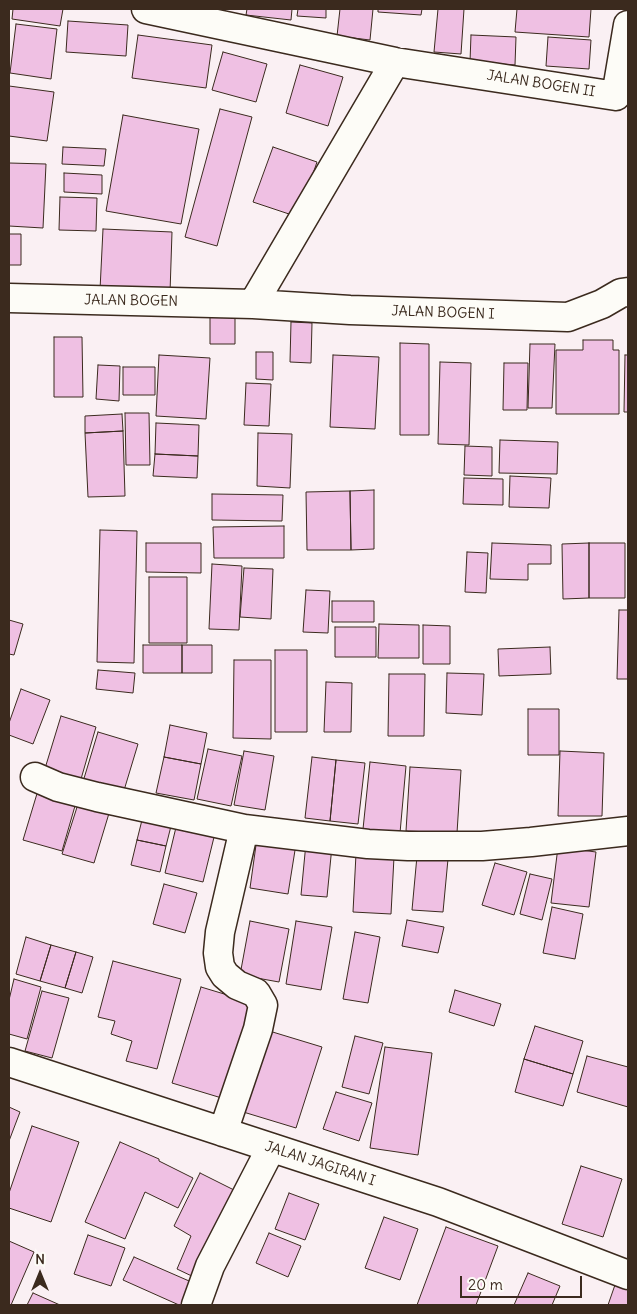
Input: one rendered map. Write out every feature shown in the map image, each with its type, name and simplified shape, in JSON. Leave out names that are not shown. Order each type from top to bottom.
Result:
[{"type":"street","name":"JALAN BOGEN II","points":[[146,9],[395,62],[616,96],[628,25]]},
{"type":"street","points":[[253,304],[395,62]]},
{"type":"street","name":"JALAN BOGEN I","points":[[253,304],[350,310],[568,316],[602,304],[621,293],[628,292]]},
{"type":"street","name":"JALAN BOGEN","points":[[9,298],[253,304]]},
{"type":"street","points":[[35,777],[58,787],[97,797],[244,829],[368,844],[408,846],[492,845],[628,831]]},
{"type":"street","points":[[223,1132],[258,1029],[262,1005],[256,993],[237,985],[224,975],[219,959],[220,932],[244,829]]},
{"type":"street","name":"JALAN JAGIRAN I","points":[[9,1062],[438,1202],[628,1275]]},
{"type":"street","points":[[196,1305],[210,1266],[271,1148]]},
{"type":"building","points":[[13,9],[63,9],[60,26],[12,19]]},
{"type":"building","points":[[247,9],[292,9],[291,20],[246,15]]},
{"type":"building","points":[[298,9],[326,9],[326,18],[297,16]]},
{"type":"building","points":[[340,9],[373,9],[370,40],[337,36]]},
{"type":"building","points":[[378,9],[422,9],[421,15],[378,12]]},
{"type":"building","points":[[438,9],[464,9],[461,54],[434,52]]},
{"type":"building","points":[[517,9],[591,9],[589,37],[515,32]]},
{"type":"building","points":[[68,21],[128,25],[126,56],[66,52]]},
{"type":"building","points":[[16,24],[57,29],[51,79],[10,73]]},
{"type":"building","points":[[138,35],[212,45],[206,88],[132,78]]},
{"type":"building","points":[[471,35],[516,37],[515,65],[470,62]]},
{"type":"building","points":[[548,37],[591,40],[589,69],[546,66]]},
{"type":"building","points":[[223,52],[267,64],[256,102],[212,90]]},
{"type":"building","points":[[300,65],[343,77],[328,126],[286,113]]},
{"type":"building","points":[[9,86],[54,92],[47,141],[9,136]]},
{"type":"building","points":[[220,109],[252,117],[217,246],[185,237]]},
{"type":"building","points":[[123,115],[199,129],[181,224],[106,211]]},
{"type":"building","points":[[63,147],[106,149],[104,166],[62,164]]},
{"type":"building","points":[[273,147],[317,162],[298,217],[253,202]]},
{"type":"building","points":[[9,163],[46,164],[43,228],[9,226]]},
{"type":"building","points":[[64,173],[102,175],[102,194],[64,192]]},
{"type":"building","points":[[60,197],[97,198],[96,231],[59,230]]},
{"type":"building","points":[[103,229],[172,232],[170,293],[100,290]]},
{"type":"building","points":[[9,234],[21,234],[21,265],[9,265]]},
{"type":"building","points":[[210,308],[235,308],[235,344],[210,344]]},
{"type":"building","points":[[291,322],[312,323],[311,363],[290,362]]},
{"type":"building","points":[[54,337],[82,337],[83,397],[54,397]]},
{"type":"building","points":[[583,340],[613,340],[613,350],[619,350],[619,414],[556,414],[556,350],[583,350]]},
{"type":"building","points":[[400,343],[429,344],[429,435],[400,435]]},
{"type":"building","points":[[530,344],[555,344],[552,408],[528,408]]},
{"type":"building","points":[[256,352],[273,352],[273,380],[256,379]]},
{"type":"building","points":[[159,355],[210,358],[206,419],[156,416]]},
{"type":"building","points":[[333,355],[379,357],[375,429],[330,427]]},
{"type":"building","points":[[625,355],[628,355],[628,412],[624,412]]},
{"type":"building","points":[[440,362],[471,363],[469,445],[438,444]]},
{"type":"building","points":[[504,363],[528,363],[527,410],[503,410]]},
{"type":"building","points":[[98,365],[120,366],[119,401],[96,399]]},
{"type":"building","points":[[123,367],[155,367],[155,395],[123,395]]},
{"type":"building","points":[[246,383],[271,384],[269,426],[244,425]]},
{"type":"building","points":[[125,413],[149,413],[150,465],[126,465]]},
{"type":"building","points":[[122,414],[123,431],[85,433],[85,416]]},
{"type":"building","points":[[156,423],[199,425],[198,456],[155,454]]},
{"type":"building","points":[[123,431],[125,496],[88,497],[85,433]]},
{"type":"building","points":[[258,433],[292,434],[290,488],[257,486]]},
{"type":"building","points":[[500,440],[558,442],[557,474],[499,473]]},
{"type":"building","points":[[465,446],[492,447],[492,476],[464,475]]},
{"type":"building","points":[[155,454],[198,456],[197,478],[153,476]]},
{"type":"building","points":[[510,476],[551,478],[549,508],[509,507]]},
{"type":"building","points":[[464,478],[503,479],[503,505],[463,504]]},
{"type":"building","points":[[374,490],[374,549],[351,550],[350,491]]},
{"type":"building","points":[[350,491],[351,550],[307,550],[306,492]]},
{"type":"building","points":[[212,494],[283,495],[282,521],[212,520]]},
{"type":"building","points":[[284,526],[284,558],[214,558],[213,527]]},
{"type":"building","points":[[100,530],[137,531],[134,663],[97,662]]},
{"type":"building","points":[[146,543],[201,543],[201,573],[146,572]]},
{"type":"building","points":[[492,543],[551,545],[551,564],[528,564],[528,580],[490,579]]},
{"type":"building","points":[[589,543],[625,543],[625,598],[589,598]]},
{"type":"building","points":[[589,543],[589,598],[563,599],[562,544]]},
{"type":"building","points":[[467,552],[488,553],[486,593],[465,592]]},
{"type":"building","points":[[212,564],[242,566],[239,630],[209,629]]},
{"type":"building","points":[[244,568],[273,569],[271,619],[240,617]]},
{"type":"building","points":[[149,577],[187,577],[187,643],[149,643]]},
{"type":"building","points":[[306,590],[330,591],[328,633],[303,632]]},
{"type":"building","points":[[332,601],[374,601],[374,622],[332,622]]},
{"type":"building","points":[[619,610],[628,610],[628,679],[617,679]]},
{"type":"building","points":[[9,620],[23,624],[14,655],[9,654]]},
{"type":"building","points":[[379,624],[419,625],[419,658],[378,658]]},
{"type":"building","points":[[423,625],[450,626],[450,664],[423,664]]},
{"type":"building","points":[[335,627],[376,627],[376,657],[335,657]]},
{"type":"building","points":[[143,645],[182,645],[182,673],[143,673]]},
{"type":"building","points":[[182,645],[212,645],[212,673],[182,673]]},
{"type":"building","points":[[550,647],[551,674],[499,676],[498,649]]},
{"type":"building","points":[[275,650],[307,650],[307,732],[275,732]]},
{"type":"building","points":[[234,660],[271,660],[271,739],[233,738]]},
{"type":"building","points":[[98,670],[135,673],[133,693],[96,689]]},
{"type":"building","points":[[447,673],[484,674],[482,715],[446,713]]},
{"type":"building","points":[[389,674],[425,674],[424,736],[388,736]]},
{"type":"building","points":[[326,682],[352,683],[351,732],[324,732]]},
{"type":"building","points":[[21,689],[50,700],[33,744],[9,735],[9,723]]},
{"type":"building","points":[[528,709],[559,709],[559,755],[528,755]]},
{"type":"building","points":[[61,716],[96,727],[79,786],[43,775]]},
{"type":"building","points":[[170,725],[207,733],[201,764],[164,757]]},
{"type":"building","points":[[98,732],[138,744],[122,797],[82,785]]},
{"type":"building","points":[[208,749],[242,756],[231,806],[197,799]]},
{"type":"building","points":[[244,751],[274,756],[265,810],[234,805]]},
{"type":"building","points":[[560,751],[604,753],[602,816],[558,816]]},
{"type":"building","points":[[164,757],[201,764],[194,800],[156,793]]},
{"type":"building","points":[[312,757],[336,760],[330,821],[305,818]]},
{"type":"building","points":[[336,760],[365,763],[358,824],[330,821]]},
{"type":"building","points":[[370,762],[406,766],[400,833],[363,829]]},
{"type":"building","points":[[410,767],[461,770],[457,833],[406,831]]},
{"type":"building","points":[[39,787],[77,799],[62,851],[23,840]]},
{"type":"building","points":[[79,801],[110,810],[94,863],[62,854]]},
{"type":"building","points":[[144,812],[173,818],[166,846],[137,840]]},
{"type":"building","points":[[178,819],[216,829],[203,882],[165,873]]},
{"type":"building","points":[[257,838],[296,844],[288,894],[250,888]]},
{"type":"building","points":[[137,840],[166,846],[160,872],[131,865]]},
{"type":"building","points":[[306,843],[332,846],[327,897],[301,895]]},
{"type":"building","points":[[558,847],[596,852],[589,907],[551,903]]},
{"type":"building","points":[[356,854],[394,857],[391,914],[353,912]]},
{"type":"building","points":[[417,856],[448,859],[443,912],[412,910]]},
{"type":"building","points":[[495,863],[527,872],[514,915],[482,905]]},
{"type":"building","points":[[530,874],[552,879],[542,920],[520,914]]},
{"type":"building","points":[[164,884],[197,893],[185,933],[153,924]]},
{"type":"building","points":[[552,907],[583,914],[575,959],[543,953]]},
{"type":"building","points":[[407,920],[444,927],[438,953],[402,946]]},
{"type":"building","points":[[250,921],[289,929],[279,982],[240,975]]},
{"type":"building","points":[[296,921],[332,927],[321,990],[286,984]]},
{"type":"building","points":[[355,932],[380,937],[368,1003],[343,999]]},
{"type":"building","points":[[26,937],[51,945],[40,981],[16,974]]},
{"type":"building","points":[[51,945],[76,952],[65,988],[40,981]]},
{"type":"building","points":[[76,952],[93,957],[82,993],[65,988]]},
{"type":"building","points":[[113,961],[181,979],[157,1069],[126,1061],[132,1041],[111,1034],[115,1021],[98,1017]]},
{"type":"building","points":[[14,979],[41,987],[27,1039],[9,1034],[9,1000]]},
{"type":"building","points":[[201,987],[254,1003],[225,1099],[172,1083]]},
{"type":"building","points":[[455,990],[501,1004],[494,1026],[449,1012]]},
{"type":"building","points":[[42,991],[69,998],[52,1058],[25,1051]]},
{"type":"building","points":[[535,1026],[583,1041],[573,1074],[524,1059]]},
{"type":"building","points":[[266,1030],[322,1047],[296,1128],[240,1111]]},
{"type":"building","points":[[355,1036],[383,1043],[369,1094],[342,1087]]},
{"type":"building","points":[[385,1047],[432,1053],[418,1155],[370,1148]]},
{"type":"building","points":[[587,1056],[628,1067],[628,1107],[577,1092]]},
{"type":"building","points":[[524,1059],[573,1074],[563,1106],[515,1092]]},
{"type":"building","points":[[336,1092],[372,1103],[359,1141],[323,1129]]},
{"type":"building","points":[[9,1107],[20,1112],[9,1141]]},
{"type":"building","points":[[32,1126],[79,1142],[51,1222],[9,1208],[9,1193]]},
{"type":"building","points":[[120,1142],[159,1159],[159,1161],[193,1178],[178,1208],[145,1192],[125,1239],[85,1222]]},
{"type":"building","points":[[581,1166],[622,1179],[603,1237],[562,1224]]},
{"type":"building","points":[[200,1173],[240,1193],[198,1279],[177,1269],[191,1236],[174,1226]]},
{"type":"building","points":[[289,1193],[319,1204],[305,1240],[275,1229]]},
{"type":"building","points":[[384,1217],[418,1229],[400,1280],[365,1268]]},
{"type":"building","points":[[446,1227],[498,1246],[476,1305],[417,1305]]},
{"type":"building","points":[[269,1233],[301,1246],[288,1277],[256,1263]]},
{"type":"building","points":[[88,1235],[125,1248],[111,1286],[74,1274]]},
{"type":"building","points":[[9,1241],[34,1252],[11,1305],[9,1305]]},
{"type":"building","points":[[134,1257],[196,1284],[187,1305],[179,1305],[123,1280]]},
{"type":"building","points":[[528,1273],[560,1286],[552,1305],[514,1305]]},
{"type":"building","points":[[616,1282],[628,1286],[628,1305],[608,1305]]},
{"type":"building","points":[[33,1293],[60,1305],[27,1305]]}]
